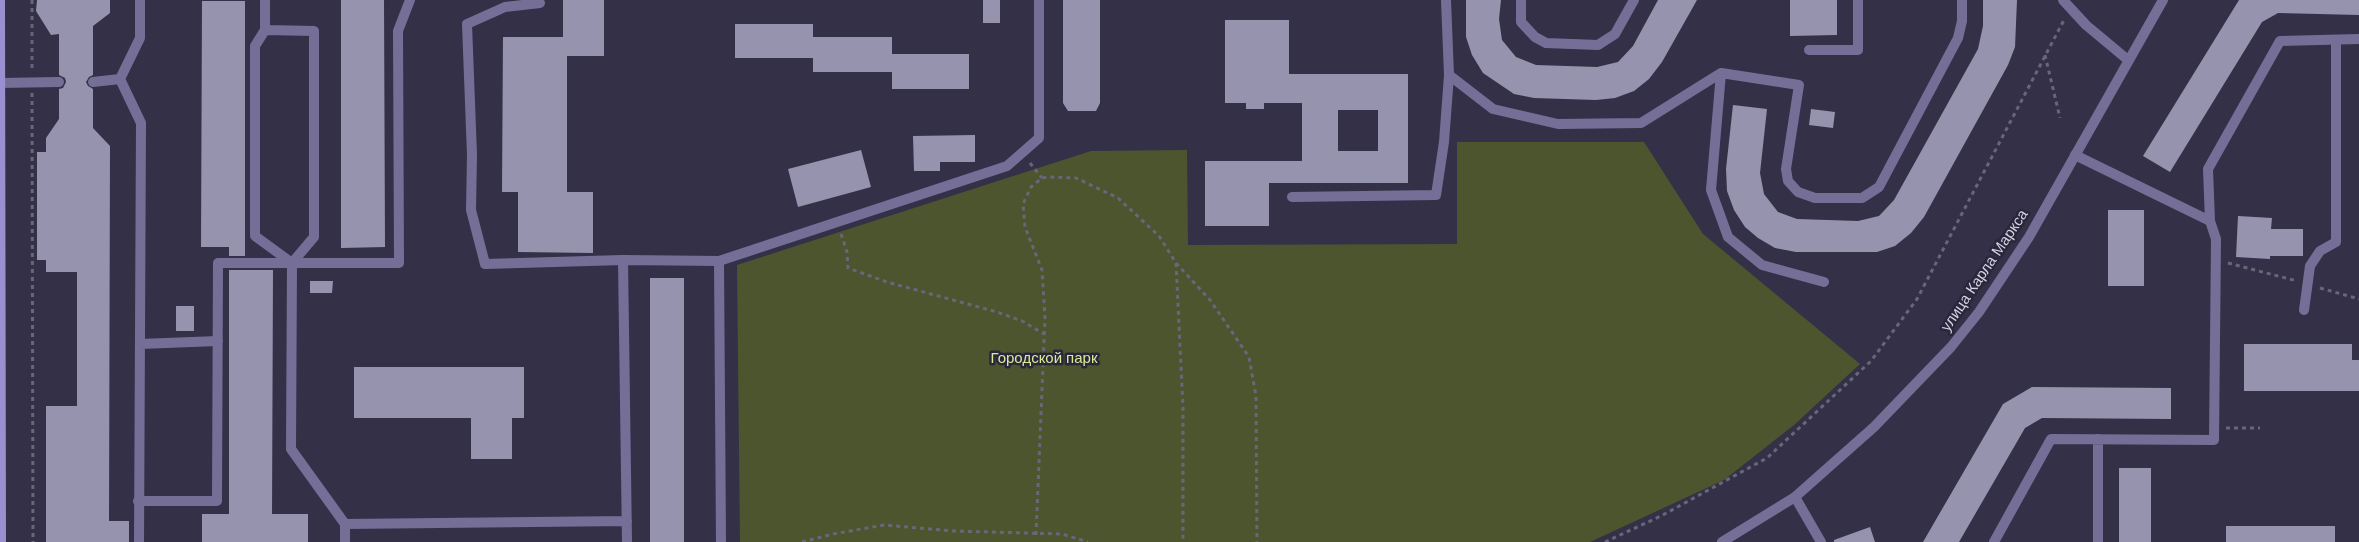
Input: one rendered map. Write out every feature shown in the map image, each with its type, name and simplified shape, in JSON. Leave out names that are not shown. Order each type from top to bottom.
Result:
[{"type":"street","points":[[0,0],[1,542]]},
{"type":"street","points":[[120,79],[140,38],[140,0]]},
{"type":"street","points":[[264,0],[265,30],[255,46],[254,236],[292,264]]},
{"type":"street","points":[[138,501],[217,500],[218,264],[400,264],[398,30],[410,0]]},
{"type":"street","points":[[540,3],[505,7],[467,24],[472,155],[471,210],[485,264],[623,260],[719,261],[1007,166],[1039,138],[1039,0]]},
{"type":"street","points":[[1292,197],[1436,195],[1444,142],[1449,74],[1446,0]]},
{"type":"street","points":[[1521,0],[1521,22],[1535,37],[1546,43],[1598,45],[1615,34],[1634,0]]},
{"type":"street","points":[[1809,50],[1858,50],[1858,0]]},
{"type":"street","points":[[1449,74],[1493,110],[1558,124],[1640,123],[1721,73],[1799,85],[1786,169],[1788,181],[1798,192],[1815,198],[1862,198],[1879,187],[1958,38],[1962,22],[1962,0]]},
{"type":"street","points":[[2063,0],[2086,25],[2128,60]]},
{"type":"street","name":"улица Карла Маркса","points":[[1722,542],[1795,497],[1874,427],[1951,347],[1979,312],[2029,236],[2163,0]]},
{"type":"street","points":[[265,30],[314,30],[314,236],[292,264],[291,449],[345,524],[345,542]]},
{"type":"street","points":[[1994,542],[2051,439],[2214,440],[2216,239],[2210,221],[2208,169],[2280,41],[2359,39]]},
{"type":"street","points":[[2304,310],[2310,266],[2320,250],[2336,242],[2336,40]]},
{"type":"street","points":[[1721,73],[1711,190],[1728,237],[1762,265],[1824,282]]},
{"type":"street","points":[[93,82],[120,79]]},
{"type":"street","points":[[120,79],[141,123],[139,542]]},
{"type":"street","points":[[0,83],[59,82]]},
{"type":"street","points":[[2075,155],[2210,221]]},
{"type":"street","points":[[623,260],[627,542]]},
{"type":"street","points":[[719,261],[721,542]]},
{"type":"street","points":[[140,344],[218,341]]},
{"type":"street","points":[[2098,440],[2098,542]]},
{"type":"street","points":[[1795,497],[1821,542]]},
{"type":"street","points":[[345,524],[627,521]]},
{"type":"path","points":[[32,0],[33,542]]},
{"type":"path","points":[[1605,542],[1661,516],[1767,458],[1871,361],[1917,299],[2065,19]]},
{"type":"path","points":[[2045,54],[2060,118]]},
{"type":"path","points":[[1022,152],[1042,178]]},
{"type":"path","points":[[1036,535],[1044,334],[1042,270],[1024,227],[1023,204],[1031,187],[1042,178],[1049,177],[1076,178],[1118,198],[1159,236],[1176,263],[1210,300],[1248,357],[1256,396],[1257,542]]},
{"type":"path","points":[[836,222],[847,252],[848,268],[886,282],[997,312],[1022,321],[1044,334]]},
{"type":"path","points":[[2216,259],[2309,284],[2359,300]]},
{"type":"path","points":[[1176,263],[1183,407],[1183,542]]},
{"type":"path","points":[[2223,428],[2260,428]]},
{"type":"path","points":[[802,542],[884,525],[953,531],[1036,535],[1062,534],[1088,542]]},
{"type":"green space","name":"Городской парк","points":[[1457,142],[1644,142],[1703,234],[1860,364],[1794,425],[1724,480],[1590,542],[740,542],[737,265],[1091,151],[1187,150],[1188,245],[1457,244]]},
{"type":"building","points":[[37,0],[110,0],[110,13],[93,26],[93,75],[86,82],[93,89],[93,128],[110,146],[109,521],[129,521],[129,542],[46,542],[46,406],[77,406],[77,272],[46,272],[46,260],[37,260],[37,152],[46,152],[46,138],[59,119],[59,89],[63,88],[66,82],[65,78],[59,75],[59,34],[51,35],[36,11]]},
{"type":"building","points":[[341,0],[384,0],[385,247],[341,248]]},
{"type":"building","points":[[563,0],[604,0],[604,56],[567,56],[567,192],[593,192],[593,253],[518,252],[518,192],[502,192],[503,37],[563,37]]},
{"type":"building","points":[[983,0],[1000,0],[1000,23],[983,23]]},
{"type":"building","points":[[1063,0],[1100,0],[1100,103],[1096,111],[1068,111],[1063,103]]},
{"type":"building","points":[[1466,0],[1501,0],[1499,19],[1502,40],[1516,57],[1536,65],[1597,67],[1618,62],[1633,46],[1658,0],[1697,0],[1662,62],[1649,79],[1634,91],[1615,98],[1596,100],[1534,98],[1514,94],[1483,73],[1472,55],[1466,37]]},
{"type":"building","points":[[1790,0],[1837,0],[1837,35],[1790,36]]},
{"type":"building","points":[[1983,0],[2017,0],[2015,47],[2008,65],[1924,217],[1911,233],[1895,246],[1877,252],[1796,252],[1775,248],[1758,238],[1745,227],[1734,210],[1727,191],[1726,169],[1733,105],[1767,109],[1760,173],[1764,194],[1778,212],[1797,219],[1858,221],[1879,216],[1894,200],[1978,49],[1983,26]]},
{"type":"building","points":[[2239,0],[2359,0],[2359,15],[2278,13],[2262,22],[2170,172],[2143,156]]},
{"type":"building","points":[[202,1],[245,1],[245,256],[229,256],[229,247],[201,247]]},
{"type":"building","points":[[1225,20],[1289,20],[1289,74],[1408,74],[1408,183],[1269,183],[1269,226],[1205,226],[1205,161],[1302,161],[1302,103],[1264,103],[1264,109],[1246,109],[1246,103],[1225,103]],"holes":[[[1338,110],[1378,110],[1378,151],[1338,151]]]},
{"type":"building","points":[[735,24],[813,24],[813,37],[892,37],[892,54],[969,54],[969,89],[892,89],[892,72],[813,72],[813,58],[735,58]]},
{"type":"building","points":[[1811,109],[1835,112],[1833,128],[1809,125]]},
{"type":"building","points":[[975,135],[975,162],[940,162],[940,171],[914,171],[913,136]]},
{"type":"building","points":[[861,150],[871,187],[798,207],[788,169]]},
{"type":"building","points":[[2108,210],[2144,210],[2144,286],[2108,286]]},
{"type":"building","points":[[2238,216],[2272,218],[2271,229],[2303,229],[2303,256],[2270,256],[2270,259],[2236,257]]},
{"type":"building","points":[[229,270],[273,270],[272,514],[308,514],[308,542],[202,542],[202,514],[229,514]]},
{"type":"building","points":[[650,278],[684,278],[684,542],[650,542]]},
{"type":"building","points":[[310,281],[333,281],[332,293],[310,293]]},
{"type":"building","points":[[176,306],[194,306],[194,331],[176,331]]},
{"type":"building","points":[[2244,344],[2352,344],[2352,360],[2359,360],[2359,391],[2244,391]]},
{"type":"building","points":[[354,367],[524,367],[524,418],[512,418],[512,459],[471,459],[471,418],[354,418]]},
{"type":"building","points":[[2032,387],[2171,388],[2171,419],[2042,418],[2025,428],[1959,542],[1923,542],[2003,404]]},
{"type":"building","points":[[2119,468],[2151,468],[2151,542],[2119,542]]},
{"type":"building","points":[[2226,526],[2335,526],[2335,542],[2226,542]]},
{"type":"building","points":[[1870,527],[1875,542],[1834,542],[1834,540]]}]
